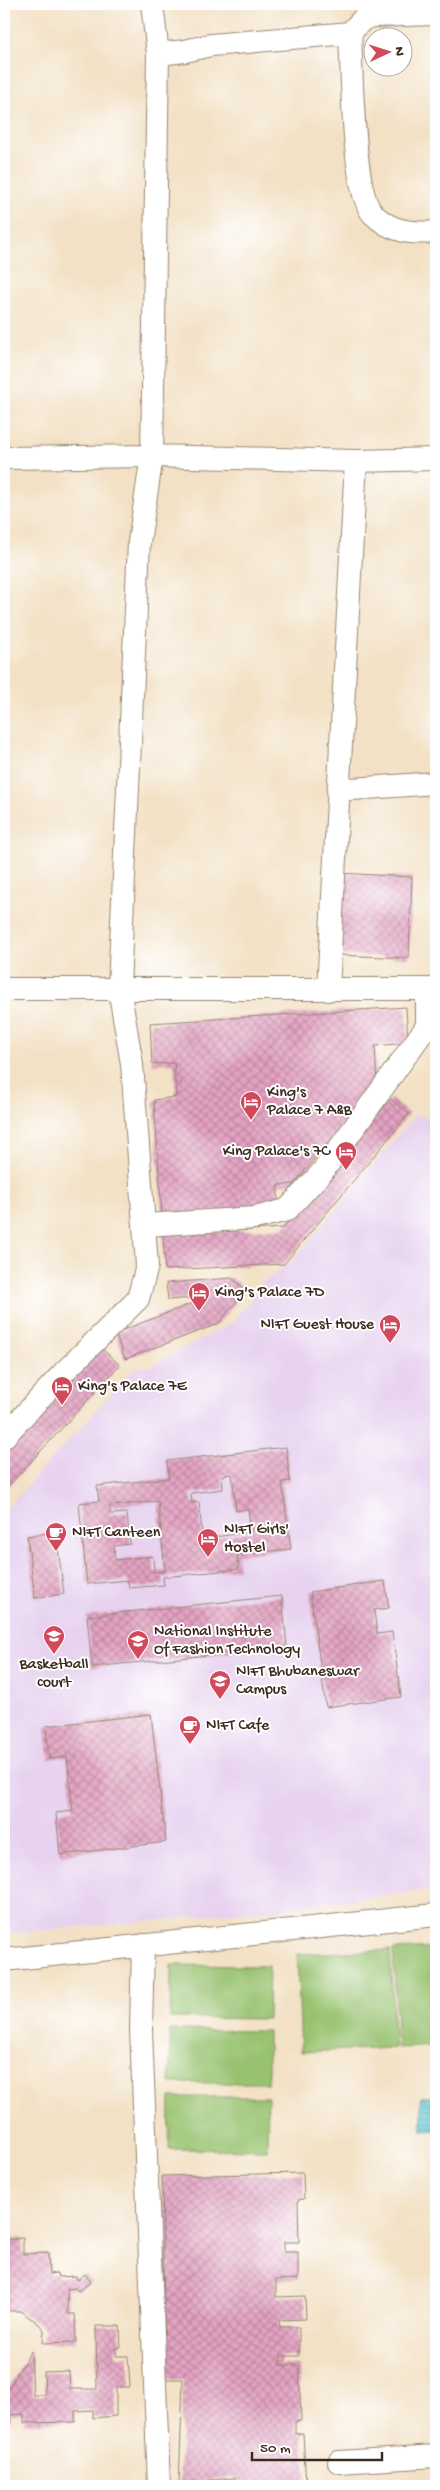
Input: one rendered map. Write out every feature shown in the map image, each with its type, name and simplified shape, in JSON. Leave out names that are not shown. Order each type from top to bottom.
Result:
[{"type":"street","points":[[4,1437],[66,1370],[138,1300],[148,1266],[132,1064],[119,988],[139,542],[152,456],[158,54],[152,4]]},
{"type":"street","points":[[158,54],[185,52],[211,45],[350,33],[362,20],[372,16],[436,14]]},
{"type":"street","points":[[350,33],[358,176],[371,213],[394,229],[417,233],[436,232]]},
{"type":"street","points":[[4,458],[152,456],[356,461],[436,458]]},
{"type":"street","points":[[328,990],[356,461]]},
{"type":"street","points":[[338,790],[436,783]]},
{"type":"street","points":[[4,989],[431,989],[427,1026],[322,1171],[287,1210],[255,1218],[146,1226]]},
{"type":"street","points":[[4,1960],[436,1915]]},
{"type":"street","points":[[143,1945],[141,2030],[159,2486]]},
{"type":"street","points":[[339,2462],[436,2456]]},
{"type":"shaded area","name":"NIFT Bhubaneswar Campus","points":[[415,1115],[431,1118],[436,1202],[436,1889],[269,1910],[4,1934],[4,1511],[134,1369],[151,1366],[233,1322],[262,1283],[294,1259]]},
{"type":"green space","points":[[436,1948],[436,2046],[398,2048],[393,1950]]},
{"type":"green space","points":[[390,1950],[395,2048],[301,2052],[297,1954]]},
{"type":"green space","points":[[171,1965],[269,1966],[268,2019],[170,2018]]},
{"type":"green space","points":[[170,2030],[268,2031],[268,2083],[170,2083]]},
{"type":"green space","points":[[170,2097],[268,2097],[267,2150],[169,2149]]},
{"type":"water","points":[[421,2097],[436,2097],[436,2130],[422,2131]]},
{"type":"building","points":[[339,873],[412,877],[409,958],[336,955]]},
{"type":"building","name":"King's Palace 7 A&B","points":[[406,1007],[408,1043],[375,1046],[377,1085],[294,1184],[278,1185],[278,1205],[162,1217],[154,1100],[176,1097],[174,1063],[152,1064],[150,1023]]},
{"type":"building","name":"King Palace's 7C","points":[[391,1099],[409,1114],[284,1264],[165,1270],[163,1235],[283,1228]]},
{"type":"building","name":"King's Palace 7D","points":[[232,1278],[246,1290],[218,1324],[125,1359],[115,1333],[209,1297],[168,1300],[166,1283]]},
{"type":"building","name":"King's Palace 7E","points":[[98,1345],[120,1365],[4,1491],[4,1448]]},
{"type":"building","points":[[286,1447],[290,1481],[282,1482],[291,1549],[237,1555],[239,1569],[163,1577],[164,1585],[129,1588],[128,1580],[87,1584],[79,1503],[99,1501],[97,1486],[169,1478],[167,1461]],"holes":[[[232,1474],[236,1511],[248,1509],[251,1532],[214,1537],[215,1549],[204,1551],[199,1502],[192,1503],[191,1493],[223,1489],[222,1475]],[[158,1501],[165,1571],[154,1572],[153,1556],[115,1560],[114,1546],[130,1544],[127,1513],[110,1514],[110,1506]]]},
{"type":"building","points":[[56,1532],[64,1594],[35,1598],[27,1536]]},
{"type":"building","points":[[385,1581],[389,1608],[374,1610],[377,1634],[392,1632],[401,1697],[326,1707],[310,1592]]},
{"type":"building","points":[[282,1596],[287,1647],[92,1667],[87,1616]]},
{"type":"building","points":[[151,1714],[166,1842],[60,1855],[56,1813],[73,1811],[67,1757],[49,1759],[46,1726]]},
{"type":"building","points":[[303,2173],[304,2199],[298,2200],[299,2242],[284,2242],[284,2252],[298,2252],[298,2279],[276,2280],[276,2297],[305,2296],[306,2319],[279,2320],[280,2327],[299,2327],[299,2356],[281,2356],[280,2365],[299,2365],[301,2421],[295,2421],[295,2434],[303,2433],[306,2486],[241,2486],[234,2478],[179,2483],[183,2379],[165,2379],[162,2176]]},
{"type":"building","points":[[23,2238],[23,2254],[48,2253],[49,2274],[57,2273],[58,2277],[76,2276],[77,2280],[85,2274],[91,2282],[78,2291],[75,2288],[67,2289],[68,2314],[75,2314],[76,2342],[43,2343],[44,2330],[38,2323],[20,2311],[4,2311],[4,2240]]},
{"type":"building","points":[[96,2326],[120,2326],[121,2348],[116,2348],[116,2356],[128,2356],[130,2387],[116,2387],[116,2416],[93,2418],[93,2410],[75,2411],[75,2422],[24,2423],[24,2414],[10,2415],[11,2421],[4,2421],[4,2395],[31,2351],[33,2395],[45,2395],[44,2372],[69,2371],[70,2389],[97,2389]]},
{"type":"place","name":"King's Palace 7 A&B","points":[[251,1121]]},
{"type":"place","name":"King Palace's 7C","points":[[346,1171]]},
{"type":"place","name":"King's Palace 7D","points":[[199,1312]]},
{"type":"place","name":"NIFT Guest House","points":[[390,1344]]},
{"type":"place","name":"King's Palace 7E","points":[[62,1406]]},
{"type":"place","name":"NIFT Canteen","points":[[56,1552]]},
{"type":"place","name":"NIFT Girls' Hostel","points":[[208,1558]]},
{"type":"place","name":"Basketball court","points":[[54,1655]]},
{"type":"place","name":"National Institute Of Fashion Technology","points":[[138,1660]]},
{"type":"place","name":"NIFT Bhubaneswar Campus","points":[[220,1700]]},
{"type":"place","name":"NIFT Cafe","points":[[190,1745]]}]
